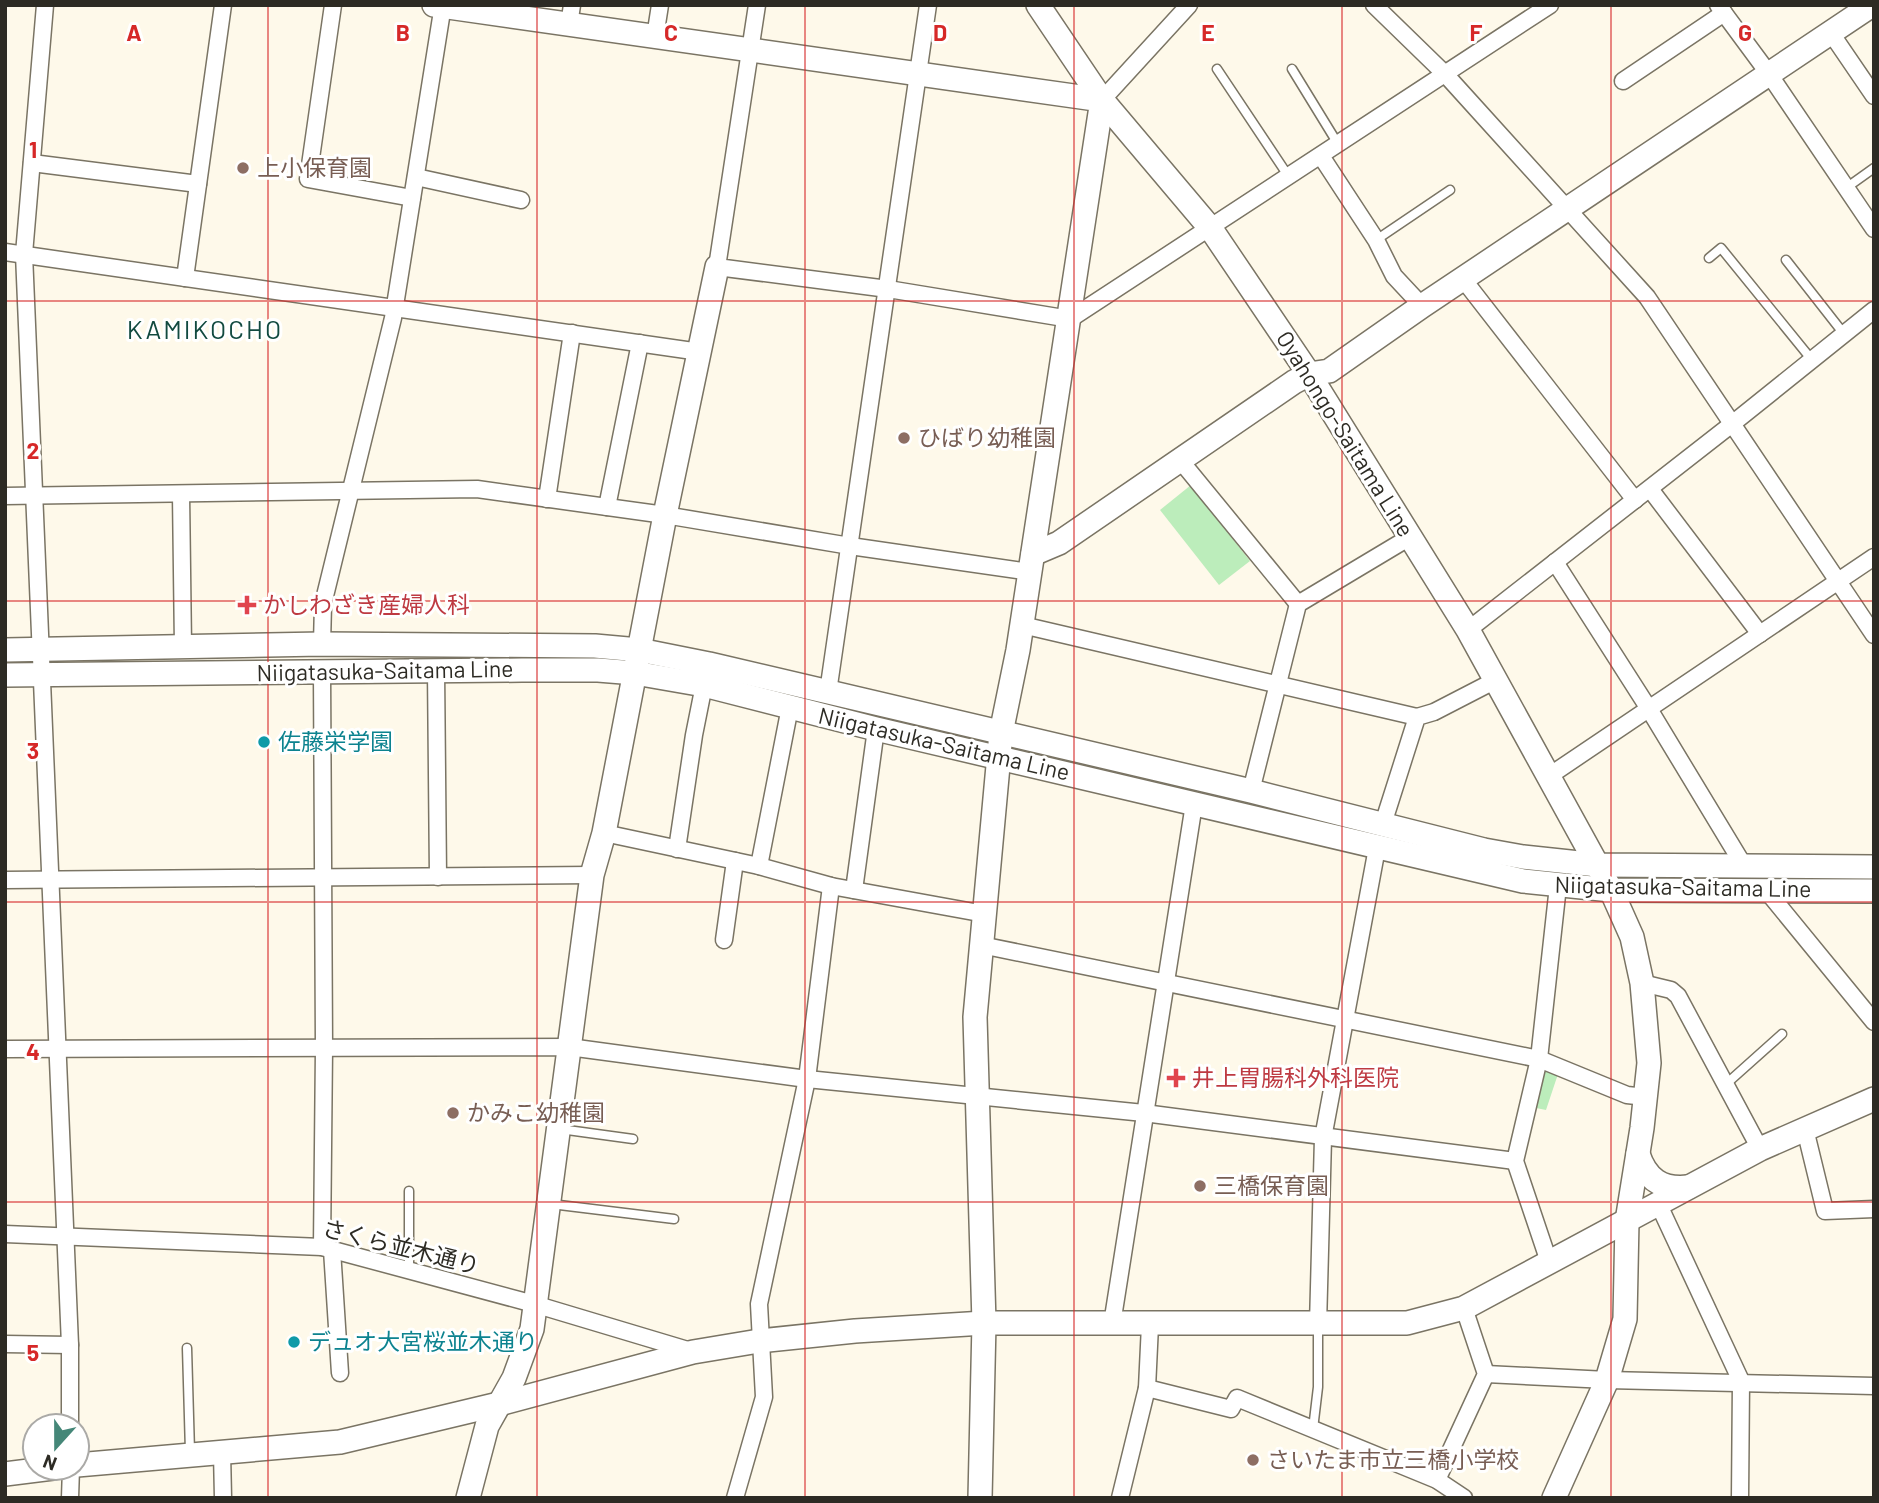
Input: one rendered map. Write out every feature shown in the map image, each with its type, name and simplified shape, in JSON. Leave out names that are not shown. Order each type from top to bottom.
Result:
[{"type":"street","points":[[45,5],[24,254],[66,1236],[71,1412]]},
{"type":"street","points":[[185,278],[223,5]]},
{"type":"street","points":[[333,5],[308,179],[412,198]]},
{"type":"street","points":[[656,37],[660,5]]},
{"type":"street","points":[[468,1498],[487,1426],[514,1378],[532,1329],[592,875],[604,833],[665,515],[717,267],[757,5]]},
{"type":"street","points":[[828,692],[928,5]]},
{"type":"street","name":"Oyahongo-Saitama Line","points":[[1038,5],[1102,100],[1211,229],[1309,374],[1468,630],[1598,865],[1632,937],[1642,983],[1648,1063],[1646,1097],[1627,1221],[1625,1319],[1607,1380],[1555,1498]]},
{"type":"street","points":[[980,1498],[984,1324],[975,1017],[1001,733],[1032,563],[1102,100],[1189,5]]},
{"type":"street","points":[[1374,5],[1446,75],[1647,297],[1874,635]]},
{"type":"street","points":[[717,267],[888,289],[1070,319],[1550,5]]},
{"type":"street","points":[[5,496],[477,489],[665,515],[850,546],[1032,563],[1294,382],[1309,374],[1329,370],[1872,5]]},
{"type":"street","points":[[321,644],[323,604],[395,309],[440,6],[571,15],[656,37],[1102,100]]},
{"type":"street","points":[[1623,81],[1721,9],[1769,74],[1874,229]]},
{"type":"street","points":[[1831,33],[1874,96]]},
{"type":"street","points":[[1321,156],[1376,240],[1394,276],[1422,306]]},
{"type":"street","points":[[32,163],[198,184]]},
{"type":"street","points":[[416,177],[521,200]]},
{"type":"street","points":[[5,252],[700,352]]},
{"type":"street","points":[[1463,279],[1635,500]]},
{"type":"street","points":[[1468,630],[1872,314]]},
{"type":"street","points":[[547,499],[572,333]]},
{"type":"street","points":[[607,507],[640,343]]},
{"type":"street","points":[[1180,460],[1298,604]]},
{"type":"street","points":[[1650,489],[1760,634]]},
{"type":"street","points":[[181,494],[183,647]]},
{"type":"street","points":[[1251,791],[1298,604],[1410,537]]},
{"type":"street","points":[[1549,776],[1874,557]]},
{"type":"street","points":[[1555,562],[1649,709],[1744,866]]},
{"type":"street","points":[[1022,625],[1417,717],[1434,712],[1496,680]]},
{"type":"street","name":"Niigatasuka-Saitama Line","points":[[5,650],[321,644],[595,646],[639,650],[1251,791],[1523,858],[1598,865],[1874,867]]},
{"type":"street","points":[[436,670],[438,877]]},
{"type":"street","name":"Niigatasuka-Saitama Line","points":[[5,676],[436,670],[598,670],[635,673],[704,685],[876,729],[1483,873],[1558,886],[1611,890],[1874,891]]},
{"type":"street","points":[[323,671],[327,1249],[340,1373]]},
{"type":"street","points":[[677,849],[704,685]]},
{"type":"street","points":[[759,866],[790,707]]},
{"type":"street","points":[[1383,824],[1417,717]]},
{"type":"street","points":[[853,890],[876,729]]},
{"type":"street","points":[[1112,1324],[1194,804]]},
{"type":"street","points":[[604,833],[759,866],[831,886],[985,914]]},
{"type":"street","points":[[1318,1325],[1322,1138],[1377,848]]},
{"type":"street","points":[[724,940],[735,861]]},
{"type":"street","points":[[5,880],[592,875]]},
{"type":"street","points":[[735,1498],[764,1397],[759,1341],[760,1304],[807,1079],[831,886]]},
{"type":"street","points":[[1549,1262],[1515,1161],[1539,1059],[1558,886]]},
{"type":"street","points":[[1766,890],[1874,1022]]},
{"type":"street","points":[[981,945],[1539,1059],[1626,1095],[1646,1097]]},
{"type":"street","points":[[1642,983],[1662,986],[1678,996],[1760,1149]]},
{"type":"street","points":[[5,1049],[569,1047],[807,1079],[1143,1114],[1515,1161]]},
{"type":"street","points":[[91,1464],[340,1442],[499,1404],[694,1352],[759,1341],[855,1331],[984,1324],[1407,1323],[1464,1308],[1760,1149],[1874,1099]]},
{"type":"street","points":[[1805,1129],[1825,1211],[1874,1209]]},
{"type":"street","points":[[1638,1154],[1647,1174],[1654,1181],[1672,1188],[1688,1187]]},
{"type":"street","points":[[1658,1203],[1741,1381],[1740,1498]]},
{"type":"street","name":"さくら並木通り","points":[[5,1234],[327,1249],[534,1304],[694,1352]]},
{"type":"street","points":[[1437,1480],[1486,1374],[1464,1308]]},
{"type":"street","points":[[1120,1498],[1147,1388],[1150,1325]]},
{"type":"street","points":[[5,1344],[70,1345]]},
{"type":"street","points":[[1486,1374],[1607,1380],[1874,1386]]},
{"type":"street","points":[[1147,1388],[1231,1409],[1237,1398],[1437,1480],[1464,1498]]},
{"type":"street","points":[[222,1452],[223,1498]]},
{"type":"lane","points":[[1217,69],[1289,177]]},
{"type":"lane","points":[[1292,69],[1339,145]]},
{"type":"lane","points":[[1846,188],[1874,168]]},
{"type":"lane","points":[[1376,240],[1450,190]]},
{"type":"lane","points":[[1709,258],[1721,248],[1812,360]]},
{"type":"lane","points":[[1786,260],[1844,334]]},
{"type":"lane","points":[[1725,1085],[1782,1034]]},
{"type":"lane","points":[[558,1128],[633,1139]]},
{"type":"lane","points":[[409,1191],[409,1271]]},
{"type":"lane","points":[[548,1204],[674,1219]]},
{"type":"lane","points":[[1313,1429],[1318,1387],[1318,1325]]},
{"type":"lane","points":[[187,1348],[190,1455]]},
{"type":"green space","points":[[1191,485],[1250,561],[1219,585],[1160,510]]},
{"type":"green space","points":[[1544,1069],[1558,1074],[1546,1110],[1531,1107]]},
{"type":"place","name":"上小保育園","points":[[243,168]]},
{"type":"place","name":"ひばり幼稚園","points":[[904,438]]},
{"type":"place","name":"かしわざき産婦人科","points":[[247,605]]},
{"type":"place","name":"佐藤栄学園","points":[[264,742]]},
{"type":"place","name":"井上胃腸科外科医院","points":[[1176,1078]]},
{"type":"place","name":"かみこ幼稚園","points":[[453,1113]]},
{"type":"place","name":"三橋保育園","points":[[1200,1186]]},
{"type":"place","name":"デュオ大宮桜並木通り","points":[[294,1342]]},
{"type":"place","name":"さいたま市立三橋小学校","points":[[1253,1460]]},
{"type":"district","name":"KAMIKOCHO","points":[[205,330]]}]
